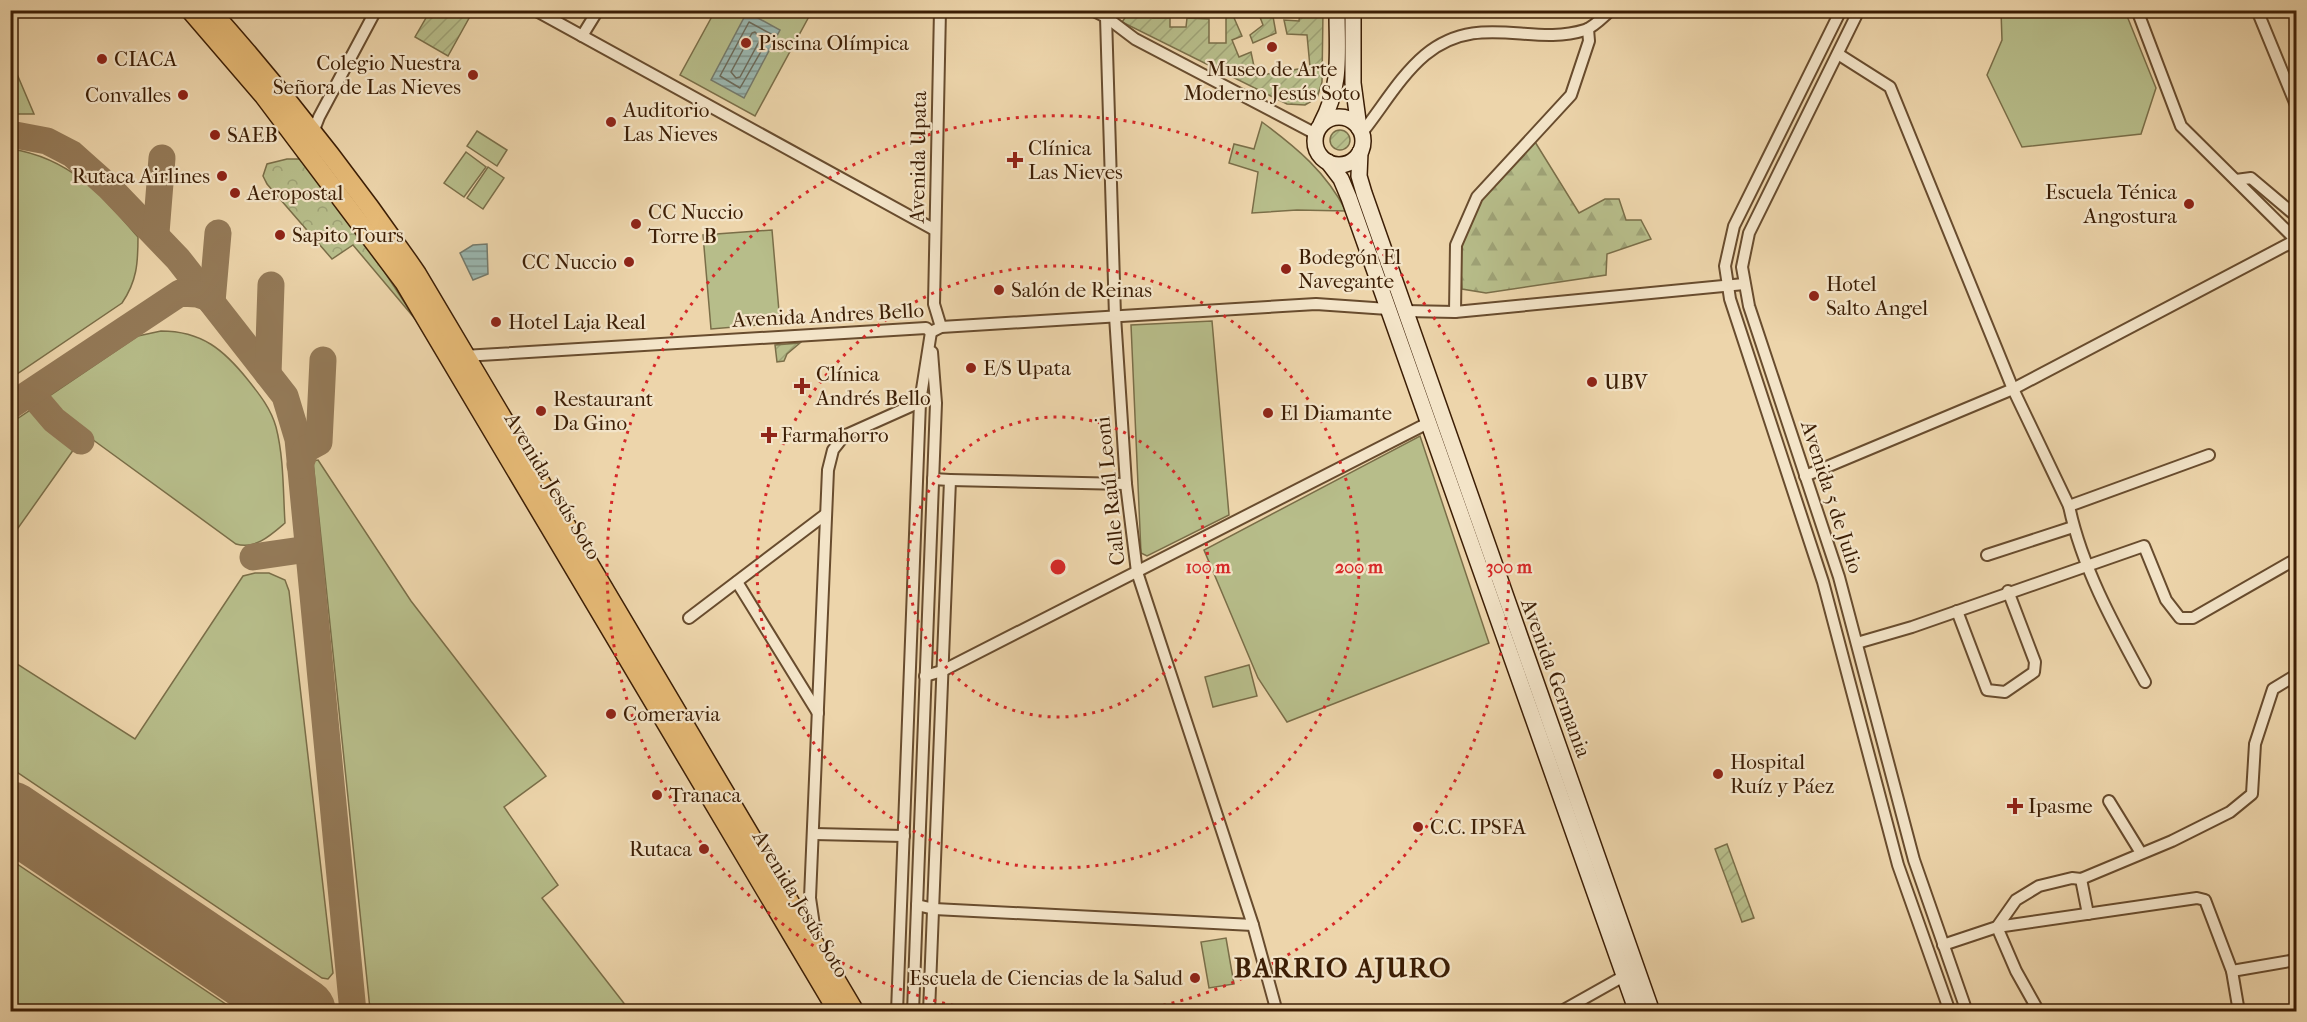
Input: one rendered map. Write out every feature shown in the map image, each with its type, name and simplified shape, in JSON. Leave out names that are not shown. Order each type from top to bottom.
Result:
[{"type":"main road","name":"Avenida Jesús Soto","points":[[190,10],[257,87],[307,138]]},
{"type":"main road","name":"Avenida Jesús Soto","points":[[210,10],[255,61],[457,356],[816,943],[855,1011]]},
{"type":"main road","name":"Avenida Jesús Soto","points":[[457,356],[838,1011]]},
{"type":"street","points":[[307,138],[376,10]]},
{"type":"street","points":[[535,10],[935,230]]},
{"type":"street","points":[[582,36],[598,10]]},
{"type":"street","name":"Avenida Upata","points":[[932,329],[940,10]]},
{"type":"street","points":[[1092,10],[1106,17],[1135,39],[1318,129]]},
{"type":"street","points":[[1337,10],[1337,83],[1332,102],[1318,129],[1316,148],[1328,162],[1346,164],[1360,152],[1360,131],[1353,83],[1353,10]]},
{"type":"street","points":[[1360,131],[1412,68],[1426,54],[1450,40],[1484,31],[1562,34],[1588,29],[1611,10]]},
{"type":"street","name":"Avenida 5 de Julio","points":[[1841,10],[1731,233],[1725,266],[1727,288],[1755,381],[1823,582],[1898,865],[1950,1011]]},
{"type":"street","name":"Avenida 5 de Julio","points":[[1859,10],[1749,233],[1743,257],[1744,284],[1771,376],[1830,548],[1914,860],[1967,1011]]},
{"type":"street","points":[[1805,476],[2013,389],[2296,240],[2181,126],[2137,10]]},
{"type":"street","points":[[2257,10],[2296,105]]},
{"type":"street","name":"Calle Raúl Leoni","points":[[1106,17],[1115,316],[1126,484],[1137,572],[1253,925],[1277,1011]]},
{"type":"street","points":[[1455,312],[1456,245],[1478,197],[1571,95],[1589,41],[1588,29]]},
{"type":"street","points":[[1838,54],[1890,87],[2013,389],[2069,506],[2073,526],[2088,565],[2119,635],[2145,682]]},
{"type":"street","points":[[1318,129],[1331,118],[1344,117],[1360,131]]},
{"type":"street","name":"Avenida Germania","points":[[1360,152],[1361,184],[1652,1011]]},
{"type":"street","name":"Avenida Germania","points":[[1328,162],[1345,188],[1636,1011]]},
{"type":"street","points":[[2236,180],[2251,178],[2293,212]]},
{"type":"street","points":[[1405,311],[1455,312],[1708,286],[1727,288],[1744,284]]},
{"type":"street","name":"Avenida Andres Bello","points":[[457,356],[1316,304],[1388,309]]},
{"type":"street","points":[[897,1011],[920,402],[932,329]]},
{"type":"street","points":[[913,1011],[936,403],[932,329]]},
{"type":"street","points":[[816,943],[810,898],[828,470],[833,450],[844,436],[920,402]]},
{"type":"street","points":[[925,676],[942,671],[1428,423]]},
{"type":"street","points":[[2069,506],[2209,455]]},
{"type":"street","points":[[933,479],[1126,484]]},
{"type":"street","points":[[929,1011],[950,480]]},
{"type":"street","points":[[689,618],[826,514]]},
{"type":"street","points":[[1987,555],[2073,526]]},
{"type":"street","points":[[1857,643],[2144,546],[2166,600],[2180,618],[2193,618],[2296,559]]},
{"type":"street","points":[[737,582],[818,713]]},
{"type":"street","points":[[1957,611],[1987,690],[2005,692],[2034,672],[2035,662],[2008,591]]},
{"type":"street","points":[[1997,927],[2016,900],[2039,886],[2072,878],[2081,879],[2172,841],[2230,812],[2252,794],[2254,744],[2265,706],[2272,689],[2296,675]]},
{"type":"street","points":[[2109,801],[2141,853]]},
{"type":"street","points":[[814,834],[904,836]]},
{"type":"street","points":[[2081,879],[2088,914]]},
{"type":"street","points":[[1943,945],[1997,927],[2197,897],[2205,900],[2232,971],[2238,1011]]},
{"type":"street","points":[[917,905],[934,909],[1253,925]]},
{"type":"street","points":[[1997,927],[2016,970],[2039,1011]]},
{"type":"street","points":[[2232,971],[2296,960]]},
{"type":"street","points":[[1560,1011],[1624,976]]},
{"type":"green space","points":[[430,11],[473,11],[448,56],[415,37]]},
{"type":"green space","name":"Piscina Olímpica","points":[[715,11],[812,11],[755,116],[680,75]]},
{"type":"green space","points":[[1130,11],[1153,11],[1153,18],[1170,18],[1170,27],[1186,27],[1187,18],[1209,19],[1209,43],[1226,43],[1226,11],[1231,11],[1242,36],[1232,40],[1239,57],[1251,52],[1256,76],[1310,67],[1307,35],[1287,34],[1284,20],[1299,21],[1300,11],[1323,11],[1322,82],[1317,98],[1305,105],[1287,104],[1122,22]]},
{"type":"green space","points":[[1238,11],[1272,11],[1276,33],[1253,43],[1250,35],[1263,25],[1258,12]]},
{"type":"green space","points":[[2001,11],[2125,11],[2156,88],[2141,134],[2022,147],[1987,75],[2002,40]]},
{"type":"green space","points":[[11,60],[34,114],[11,114]]},
{"type":"green space","points":[[1262,122],[1310,162],[1329,184],[1346,211],[1297,210],[1252,213],[1258,172],[1229,163],[1234,144],[1254,149]]},
{"type":"green space","points":[[1340,130],[1347,133],[1350,140],[1347,147],[1340,150],[1333,147],[1330,140],[1333,133]]},
{"type":"green space","points":[[477,131],[507,150],[497,166],[467,146]]},
{"type":"green space","points":[[1532,137],[1579,213],[1605,199],[1619,199],[1626,220],[1641,220],[1651,239],[1607,254],[1606,275],[1486,293],[1462,289],[1459,239],[1477,197]]},
{"type":"green space","points":[[11,149],[51,160],[83,180],[111,206],[138,237],[138,255],[131,287],[122,303],[11,378]]},
{"type":"green space","points":[[466,152],[486,167],[464,197],[444,183]]},
{"type":"green space","points":[[287,159],[304,159],[344,210],[416,320],[353,245],[332,259],[267,184],[263,176],[267,164]]},
{"type":"green space","points":[[488,167],[504,178],[483,209],[467,198]]},
{"type":"green space","points":[[772,230],[780,323],[711,329],[703,235]]},
{"type":"green space","points":[[1212,321],[1229,515],[1147,556],[1141,553],[1131,325]]},
{"type":"green space","points":[[161,331],[189,334],[221,351],[248,380],[271,414],[280,451],[285,523],[256,543],[236,544],[85,434],[65,418],[48,397],[138,336]]},
{"type":"green space","points":[[800,343],[787,354],[784,361],[777,362],[775,345]]},
{"type":"green space","points":[[35,407],[74,449],[11,538],[11,423]]},
{"type":"green space","points":[[1420,436],[1489,643],[1287,722],[1258,678],[1204,550]]},
{"type":"green space","points":[[318,460],[411,601],[546,776],[504,807],[558,885],[542,898],[630,1011],[372,1012],[370,1009],[313,461]]},
{"type":"green space","points":[[269,573],[285,580],[289,591],[333,973],[328,979],[322,978],[11,768],[11,660],[135,739],[243,576]]},
{"type":"green space","points":[[1249,665],[1257,696],[1213,707],[1205,677]]},
{"type":"green space","points":[[1727,844],[1754,918],[1742,922],[1715,849]]},
{"type":"green space","points":[[11,860],[236,1011],[11,1011]]},
{"type":"green space","points":[[1226,938],[1234,984],[1209,988],[1201,942]]},
{"type":"water","points":[[747,12],[780,30],[744,98],[711,80]]},
{"type":"water","points":[[487,244],[488,274],[473,280],[460,253],[473,245]]},
{"type":"taxiway","points":[[10,134],[47,141],[72,154],[109,187],[178,259],[285,396],[298,439],[353,1012]]},
{"type":"taxiway","points":[[156,233],[162,158]]},
{"type":"taxiway","points":[[212,302],[218,233]]},
{"type":"taxiway","points":[[268,374],[271,285]]},
{"type":"taxiway","points":[[10,406],[180,293],[197,294],[209,298]]},
{"type":"taxiway","points":[[300,465],[306,449],[319,442],[323,360]]},
{"type":"taxiway","points":[[31,393],[54,420],[81,441]]},
{"type":"taxiway","points":[[253,557],[308,549]]},
{"type":"runway","points":[[10,815],[302,1012]]},
{"type":"place","name":"Piscina Olímpica","points":[[746,43]]},
{"type":"place","name":"Museo de Arte Moderno Jesús Soto","points":[[1272,47]]},
{"type":"place","name":"CIACA","points":[[102,59]]},
{"type":"place","name":"Colegio Nuestra Señora de Las Nieves","points":[[473,75]]},
{"type":"place","name":"Convalles","points":[[183,95]]},
{"type":"place","name":"Auditorio Las Nieves","points":[[611,122]]},
{"type":"place","name":"SAEB","points":[[215,135]]},
{"type":"place","name":"Clínica Las Nieves","points":[[1015,160]]},
{"type":"place","name":"Rutaca Airlines","points":[[222,176]]},
{"type":"place","name":"Aeropostal","points":[[235,193]]},
{"type":"place","name":"Escuela Ténica Angostura","points":[[2189,204]]},
{"type":"place","name":"CC Nuccio Torre B","points":[[636,224]]},
{"type":"place","name":"Sapito Tours","points":[[280,235]]},
{"type":"place","name":"CC Nuccio","points":[[629,262]]},
{"type":"place","name":"Bodegón El Navegante","points":[[1286,269]]},
{"type":"place","name":"Salón de Reinas","points":[[999,290]]},
{"type":"place","name":"Hotel Salto Angel","points":[[1814,296]]},
{"type":"place","name":"Hotel Laja Real","points":[[496,322]]},
{"type":"place","name":"E/S Upata","points":[[971,368]]},
{"type":"place","name":"UBV","points":[[1592,382]]},
{"type":"place","name":"Clínica Andrés Bello","points":[[802,386]]},
{"type":"place","name":"Restaurant Da Gino","points":[[541,411]]},
{"type":"place","name":"El Diamante","points":[[1268,413]]},
{"type":"place","name":"Farmahorro","points":[[769,435]]},
{"type":"place","name":"Comeravia","points":[[611,714]]},
{"type":"place","name":"Hospital Ruíz y Páez","points":[[1718,774]]},
{"type":"place","name":"Tranaca","points":[[657,795]]},
{"type":"place","name":"Ipasme","points":[[2015,806]]},
{"type":"place","name":"C.C. IPSFA","points":[[1418,827]]},
{"type":"place","name":"Rutaca","points":[[704,849]]},
{"type":"place","name":"Escuela de Ciencias de la Salud","points":[[1195,978]]},
{"type":"district","name":"BARRIO AJURO","points":[[1343,968]]}]
